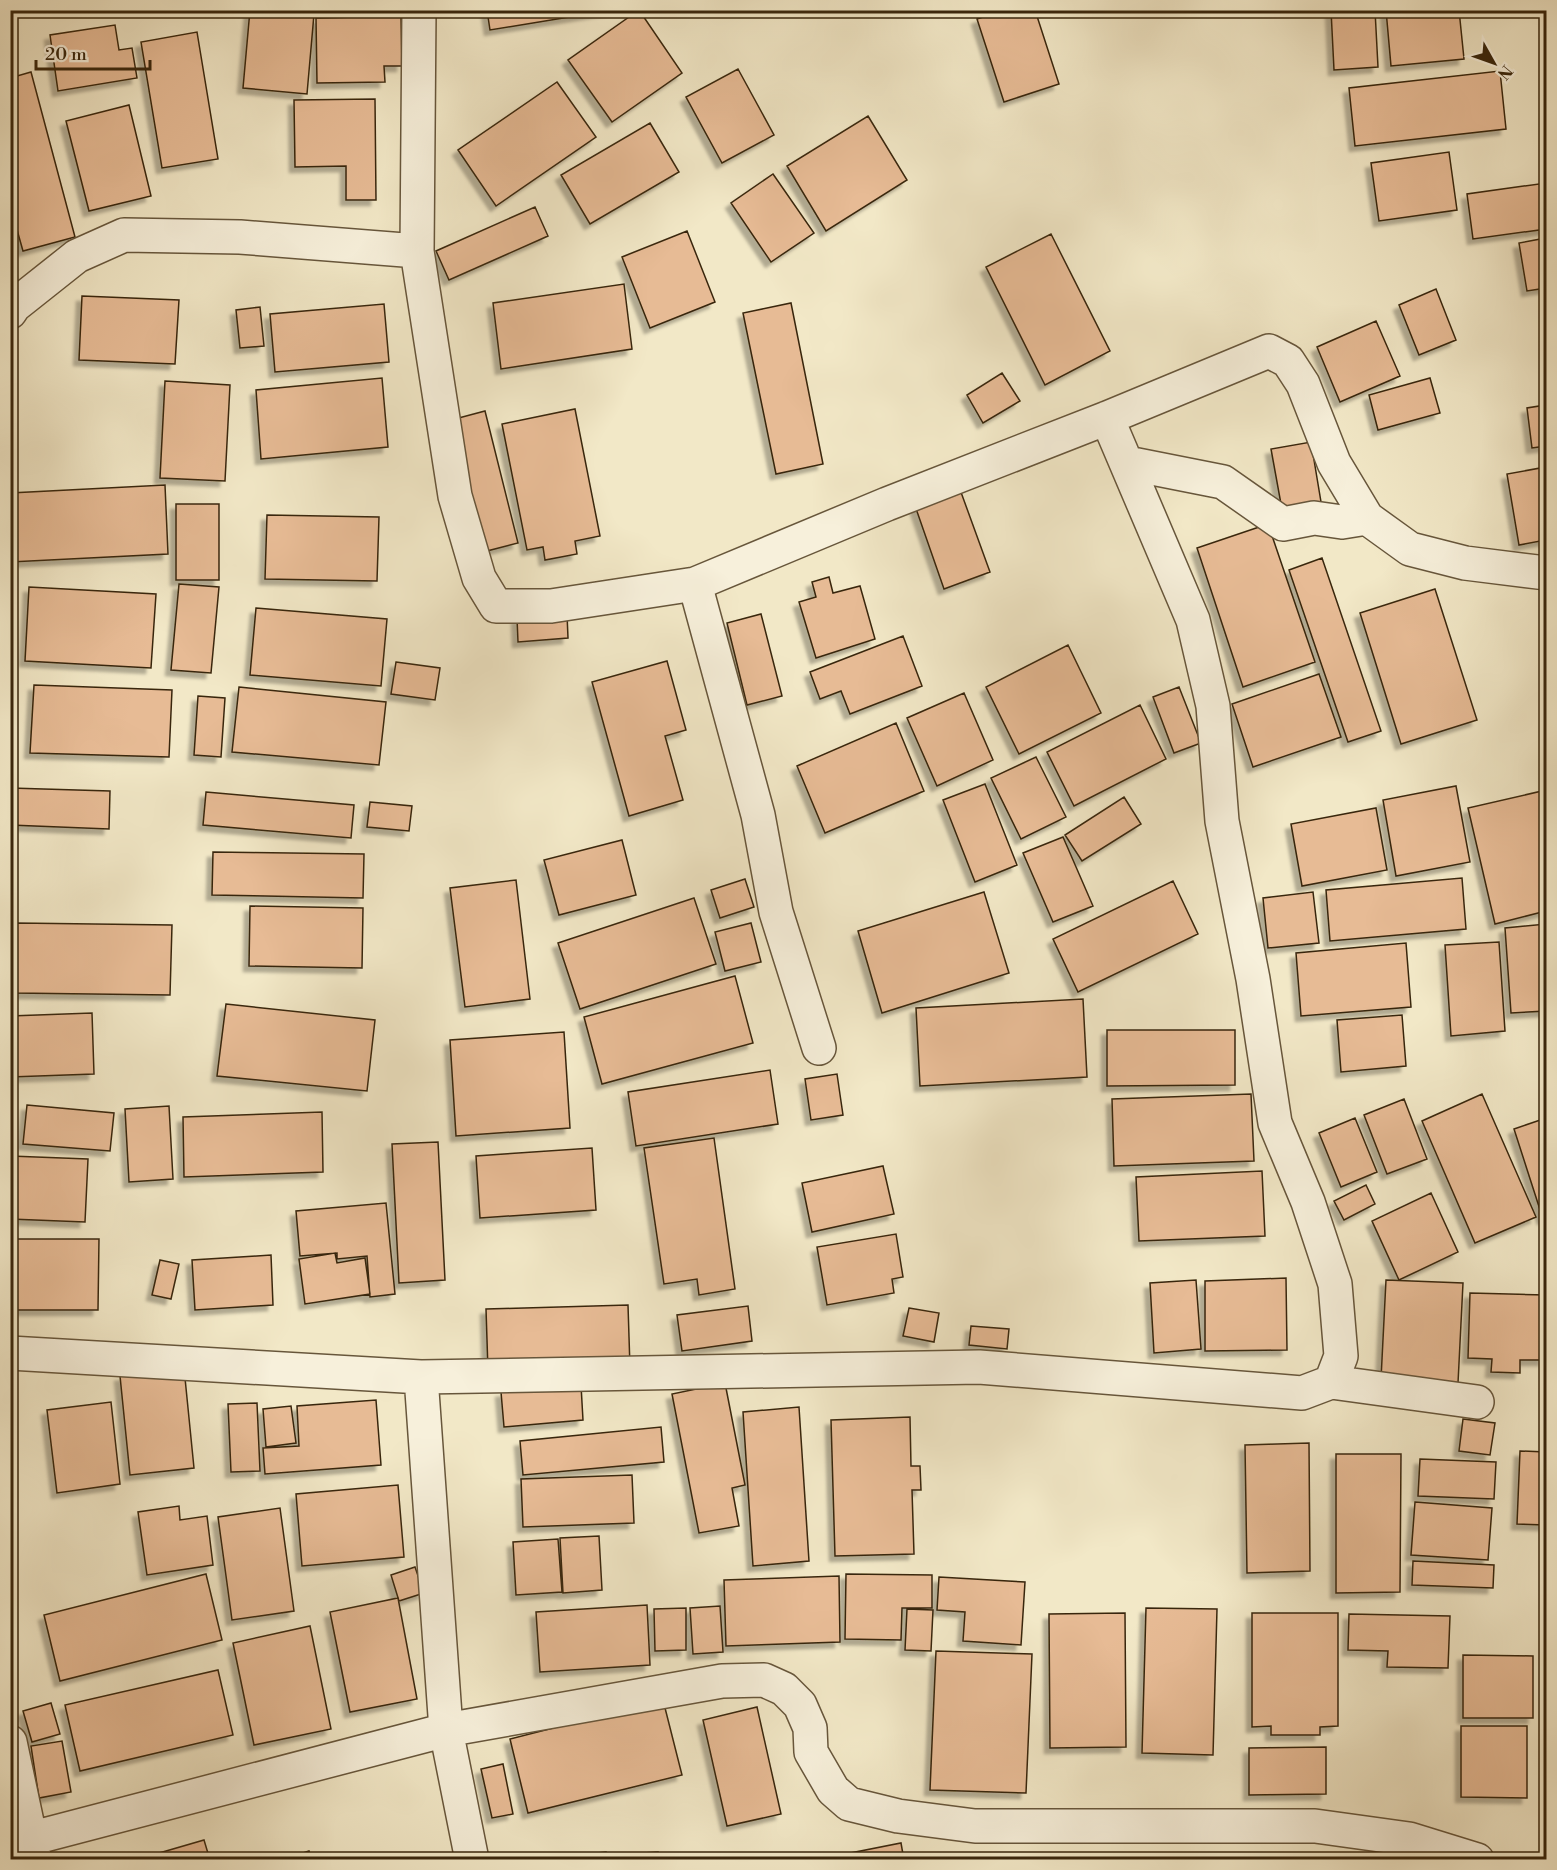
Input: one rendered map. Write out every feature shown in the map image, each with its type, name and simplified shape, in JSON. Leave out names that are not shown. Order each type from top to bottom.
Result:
[{"type":"street","points":[[419,10],[417,251],[455,496],[479,578],[496,606],[551,606],[695,584],[887,504],[1107,418],[1269,351],[1288,361],[1303,384],[1334,463],[1367,518],[1410,549],[1465,563],[1546,573]]},
{"type":"street","points":[[10,312],[14,306],[77,256],[124,235],[240,237],[417,251]]},
{"type":"street","points":[[1107,418],[1193,620],[1213,705],[1222,821],[1253,979],[1275,1123],[1308,1202],[1335,1284],[1341,1356],[1331,1382]]},
{"type":"street","points":[[1126,463],[1223,482],[1283,524],[1314,518],[1342,522],[1367,518]]},
{"type":"street","points":[[695,584],[758,815],[776,912],[819,1048]]},
{"type":"street","points":[[10,1353],[421,1377],[979,1367],[1302,1393],[1331,1382],[1477,1402]]},
{"type":"street","points":[[421,1377],[446,1730],[472,1860]]},
{"type":"street","points":[[10,1742],[25,1847],[446,1730],[722,1681],[764,1680],[783,1689],[801,1705],[810,1728],[811,1752],[833,1790],[849,1804],[898,1816],[975,1826],[1315,1826],[1409,1839],[1477,1860]]},
{"type":"building","points":[[250,10],[314,14],[307,94],[243,88]]},
{"type":"building","points":[[487,10],[612,10],[490,30]]},
{"type":"building","points":[[639,10],[682,73],[612,122],[568,60]]},
{"type":"building","points":[[1004,10],[1035,10],[1059,84],[1004,102],[977,19]]},
{"type":"building","points":[[1331,10],[1375,10],[1378,67],[1334,70]]},
{"type":"building","points":[[1386,10],[1459,10],[1464,59],[1391,66]]},
{"type":"building","points":[[401,16],[402,66],[384,66],[385,82],[317,83],[316,18]]},
{"type":"building","points":[[115,25],[119,50],[132,48],[137,78],[58,91],[50,35]]},
{"type":"building","points":[[197,32],[218,159],[162,168],[141,42]]},
{"type":"building","points":[[738,69],[774,135],[722,163],[686,97]]},
{"type":"building","points":[[1500,71],[1506,129],[1355,146],[1349,88]]},
{"type":"building","points":[[31,72],[75,237],[23,251],[10,205],[10,78]]},
{"type":"building","points":[[557,82],[596,137],[496,206],[458,150]]},
{"type":"building","points":[[375,99],[376,200],[346,200],[346,166],[295,167],[294,100]]},
{"type":"building","points":[[129,105],[151,196],[89,211],[66,121]]},
{"type":"building","points":[[868,116],[907,180],[826,231],[787,166]]},
{"type":"building","points":[[650,123],[679,172],[590,224],[561,175]]},
{"type":"building","points":[[1449,152],[1457,210],[1379,221],[1371,163]]},
{"type":"building","points":[[773,174],[814,233],[771,262],[731,203]]},
{"type":"building","points":[[1546,183],[1546,229],[1473,239],[1467,194]]},
{"type":"building","points":[[535,207],[548,236],[449,280],[436,251]]},
{"type":"building","points":[[687,231],[715,302],[650,328],[622,257]]},
{"type":"building","points":[[1051,234],[1110,351],[1045,385],[986,267]]},
{"type":"building","points":[[1546,238],[1546,288],[1527,291],[1519,243]]},
{"type":"building","points":[[624,284],[632,349],[501,369],[493,303]]},
{"type":"building","points":[[1436,289],[1456,340],[1419,355],[1399,305]]},
{"type":"building","points":[[82,296],[179,300],[175,364],[79,360]]},
{"type":"building","points":[[791,303],[823,464],[776,474],[743,313]]},
{"type":"building","points":[[384,304],[389,362],[275,372],[270,314]]},
{"type":"building","points":[[260,307],[264,346],[240,348],[236,310]]},
{"type":"building","points":[[1376,321],[1400,376],[1340,402],[1317,347]]},
{"type":"building","points":[[1002,373],[1020,401],[983,423],[967,395]]},
{"type":"building","points":[[382,378],[388,447],[261,459],[256,390]]},
{"type":"building","points":[[1430,378],[1440,413],[1378,430],[1369,395]]},
{"type":"building","points":[[165,381],[230,385],[225,481],[160,478]]},
{"type":"building","points":[[1546,405],[1546,446],[1532,448],[1527,408]]},
{"type":"building","points":[[575,409],[600,536],[575,541],[577,554],[545,560],[543,547],[527,550],[502,424]]},
{"type":"building","points":[[485,411],[518,543],[483,552],[451,420]]},
{"type":"building","points":[[1311,442],[1322,508],[1283,515],[1271,449]]},
{"type":"building","points":[[1546,467],[1546,540],[1519,545],[1507,474]]},
{"type":"building","points":[[958,484],[990,572],[944,589],[913,500]]},
{"type":"building","points":[[165,485],[168,554],[10,562],[10,493]]},
{"type":"building","points":[[176,504],[219,504],[219,580],[176,580]]},
{"type":"building","points":[[267,515],[379,517],[377,581],[265,579]]},
{"type":"building","points":[[1268,524],[1315,662],[1243,687],[1197,548]]},
{"type":"building","points":[[1322,558],[1381,731],[1348,742],[1289,570]]},
{"type":"building","points":[[829,577],[833,593],[860,586],[875,639],[816,658],[799,602],[816,597],[812,582]]},
{"type":"building","points":[[179,584],[219,587],[211,673],[171,670]]},
{"type":"building","points":[[29,587],[156,594],[151,668],[25,661]]},
{"type":"building","points":[[1435,589],[1477,720],[1401,744],[1360,613]]},
{"type":"building","points":[[256,608],[387,619],[381,686],[250,675]]},
{"type":"building","points":[[567,614],[568,638],[518,642],[517,618]]},
{"type":"building","points":[[761,614],[782,696],[747,705],[727,623]]},
{"type":"building","points":[[903,636],[922,686],[850,714],[841,691],[820,699],[810,672]]},
{"type":"building","points":[[1068,645],[1101,713],[1019,754],[986,687]]},
{"type":"building","points":[[667,661],[686,730],[665,736],[683,800],[629,816],[592,682]]},
{"type":"building","points":[[396,662],[440,668],[435,700],[391,694]]},
{"type":"building","points":[[1319,674],[1341,737],[1253,767],[1232,704]]},
{"type":"building","points":[[34,685],[172,690],[169,757],[30,753]]},
{"type":"building","points":[[239,687],[386,702],[379,765],[232,752]]},
{"type":"building","points":[[1179,687],[1201,743],[1174,753],[1153,697]]},
{"type":"building","points":[[964,693],[993,760],[937,786],[907,718]]},
{"type":"building","points":[[198,696],[225,698],[221,757],[194,755]]},
{"type":"building","points":[[1140,705],[1166,759],[1074,806],[1047,752]]},
{"type":"building","points":[[896,723],[924,791],[825,833],[797,766]]},
{"type":"building","points":[[1036,757],[1066,817],[1021,839],[991,778]]},
{"type":"building","points":[[985,784],[1017,865],[975,882],[943,800]]},
{"type":"building","points":[[1456,786],[1470,862],[1396,876],[1383,800]]},
{"type":"building","points":[[10,788],[110,791],[109,829],[10,825]]},
{"type":"building","points":[[1542,791],[1546,812],[1546,911],[1495,924],[1468,808]]},
{"type":"building","points":[[206,792],[354,805],[351,838],[203,825]]},
{"type":"building","points":[[1124,797],[1141,824],[1082,861],[1065,835]]},
{"type":"building","points":[[370,802],[412,806],[409,831],[367,827]]},
{"type":"building","points":[[1376,808],[1387,870],[1302,886],[1291,824]]},
{"type":"building","points":[[1063,837],[1093,906],[1053,922],[1023,853]]},
{"type":"building","points":[[622,840],[636,895],[559,915],[544,860]]},
{"type":"building","points":[[213,852],[364,854],[363,898],[212,895]]},
{"type":"building","points":[[1462,878],[1466,929],[1330,941],[1326,890]]},
{"type":"building","points":[[745,879],[754,907],[720,918],[711,890]]},
{"type":"building","points":[[516,880],[530,999],[465,1007],[450,888]]},
{"type":"building","points":[[1173,881],[1198,934],[1078,992],[1053,939]]},
{"type":"building","points":[[984,892],[1009,973],[882,1013],[858,931]]},
{"type":"building","points":[[1313,892],[1319,943],[1268,948],[1263,898]]},
{"type":"building","points":[[694,898],[716,964],[580,1009],[558,943]]},
{"type":"building","points":[[250,906],[363,908],[362,968],[249,966]]},
{"type":"building","points":[[16,923],[172,925],[170,995],[14,993]]},
{"type":"building","points":[[751,923],[761,962],[725,971],[715,932]]},
{"type":"building","points":[[1546,924],[1546,1011],[1511,1013],[1505,928]]},
{"type":"building","points":[[1499,942],[1505,1031],[1451,1036],[1445,945]]},
{"type":"building","points":[[1406,943],[1411,1007],[1301,1016],[1296,953]]},
{"type":"building","points":[[735,976],[753,1043],[602,1084],[584,1017]]},
{"type":"building","points":[[1083,999],[1087,1077],[920,1086],[916,1008]]},
{"type":"building","points":[[226,1004],[375,1020],[367,1091],[217,1076]]},
{"type":"building","points":[[92,1013],[94,1074],[10,1077],[10,1016]]},
{"type":"building","points":[[1402,1015],[1406,1066],[1341,1072],[1337,1020]]},
{"type":"building","points":[[1107,1030],[1235,1030],[1235,1085],[1107,1086]]},
{"type":"building","points":[[564,1032],[570,1128],[456,1136],[450,1040]]},
{"type":"building","points":[[770,1070],[778,1124],[636,1146],[628,1092]]},
{"type":"building","points":[[837,1074],[843,1115],[811,1120],[805,1079]]},
{"type":"building","points":[[1251,1094],[1254,1161],[1114,1166],[1112,1099]]},
{"type":"building","points":[[1482,1094],[1536,1217],[1475,1243],[1422,1121]]},
{"type":"building","points":[[1404,1099],[1427,1159],[1387,1174],[1364,1115]]},
{"type":"building","points":[[27,1105],[114,1113],[110,1151],[23,1144]]},
{"type":"building","points":[[169,1106],[173,1179],[129,1182],[125,1109]]},
{"type":"building","points":[[322,1112],[323,1172],[184,1177],[183,1117]]},
{"type":"building","points":[[1355,1118],[1377,1172],[1341,1187],[1319,1133]]},
{"type":"building","points":[[1546,1118],[1546,1218],[1543,1219],[1514,1129]]},
{"type":"building","points":[[714,1138],[735,1289],[699,1295],[697,1279],[664,1284],[644,1148]]},
{"type":"building","points":[[438,1142],[445,1280],[399,1283],[392,1144]]},
{"type":"building","points":[[592,1148],[596,1210],[480,1218],[476,1156]]},
{"type":"building","points":[[10,1156],[88,1159],[85,1222],[10,1219]]},
{"type":"building","points":[[883,1166],[894,1214],[812,1232],[802,1183]]},
{"type":"building","points":[[1262,1171],[1265,1236],[1139,1241],[1136,1177]]},
{"type":"building","points":[[1366,1185],[1375,1204],[1344,1220],[1334,1201]]},
{"type":"building","points":[[1431,1193],[1458,1252],[1399,1280],[1372,1221]]},
{"type":"building","points":[[386,1203],[395,1294],[370,1297],[367,1256],[337,1259],[337,1253],[300,1256],[296,1211]]},
{"type":"building","points":[[896,1234],[903,1277],[892,1279],[894,1293],[827,1305],[817,1247]]},
{"type":"building","points":[[13,1239],[99,1239],[98,1310],[11,1310]]},
{"type":"building","points":[[335,1253],[337,1263],[365,1258],[370,1294],[305,1304],[299,1259]]},
{"type":"building","points":[[271,1255],[273,1305],[195,1310],[192,1260]]},
{"type":"building","points":[[160,1260],[179,1264],[171,1299],[152,1295]]},
{"type":"building","points":[[1286,1278],[1287,1350],[1205,1351],[1205,1281]]},
{"type":"building","points":[[1196,1280],[1201,1349],[1154,1353],[1150,1283]]},
{"type":"building","points":[[1386,1280],[1463,1283],[1458,1383],[1381,1379]]},
{"type":"building","points":[[1470,1293],[1546,1295],[1544,1360],[1520,1360],[1520,1373],[1491,1372],[1492,1359],[1468,1358]]},
{"type":"building","points":[[628,1305],[630,1368],[488,1371],[486,1309]]},
{"type":"building","points":[[748,1306],[752,1341],[682,1351],[677,1315]]},
{"type":"building","points":[[909,1308],[939,1313],[934,1342],[903,1336]]},
{"type":"building","points":[[971,1326],[1009,1329],[1007,1349],[969,1345]]},
{"type":"building","points":[[184,1368],[194,1468],[130,1475],[120,1376]]},
{"type":"building","points":[[725,1383],[745,1485],[732,1488],[739,1526],[699,1533],[672,1394]]},
{"type":"building","points":[[581,1385],[583,1420],[504,1427],[501,1392]]},
{"type":"building","points":[[376,1400],[381,1465],[265,1474],[263,1448],[299,1446],[297,1406]]},
{"type":"building","points":[[111,1402],[120,1484],[57,1493],[47,1410]]},
{"type":"building","points":[[257,1403],[260,1471],[231,1472],[228,1404]]},
{"type":"building","points":[[291,1406],[296,1443],[266,1447],[263,1409]]},
{"type":"building","points":[[799,1407],[809,1561],[753,1566],[743,1412]]},
{"type":"building","points":[[910,1417],[911,1466],[920,1466],[921,1490],[912,1490],[914,1554],[835,1556],[831,1420]]},
{"type":"building","points":[[1463,1419],[1495,1423],[1490,1455],[1459,1451]]},
{"type":"building","points":[[661,1427],[664,1462],[523,1475],[520,1441]]},
{"type":"building","points":[[1309,1443],[1310,1571],[1247,1573],[1245,1445]]},
{"type":"building","points":[[1520,1451],[1546,1452],[1546,1525],[1517,1524]]},
{"type":"building","points":[[1336,1454],[1401,1454],[1400,1592],[1336,1593]]},
{"type":"building","points":[[1420,1459],[1496,1462],[1494,1499],[1418,1496]]},
{"type":"building","points":[[632,1475],[634,1523],[523,1527],[521,1479]]},
{"type":"building","points":[[398,1485],[404,1557],[302,1566],[296,1494]]},
{"type":"building","points":[[1415,1502],[1492,1508],[1488,1560],[1411,1555]]},
{"type":"building","points":[[179,1506],[180,1520],[207,1516],[213,1565],[147,1575],[138,1512]]},
{"type":"building","points":[[280,1508],[294,1611],[232,1620],[218,1517]]},
{"type":"building","points":[[599,1536],[602,1590],[563,1593],[560,1538]]},
{"type":"building","points":[[558,1539],[562,1592],[516,1595],[513,1542]]},
{"type":"building","points":[[1413,1561],[1494,1565],[1493,1588],[1412,1585]]},
{"type":"building","points":[[415,1567],[424,1593],[399,1601],[391,1575]]},
{"type":"building","points":[[206,1574],[222,1640],[60,1681],[44,1615]]},
{"type":"building","points":[[846,1574],[932,1575],[932,1608],[902,1608],[901,1640],[845,1639]]},
{"type":"building","points":[[839,1576],[840,1642],[726,1646],[724,1580]]},
{"type":"building","points":[[939,1577],[1025,1582],[1021,1645],[963,1641],[965,1612],[937,1610]]},
{"type":"building","points":[[398,1598],[417,1699],[350,1712],[330,1612]]},
{"type":"building","points":[[647,1605],[650,1665],[540,1672],[536,1612]]},
{"type":"building","points":[[720,1606],[723,1652],[693,1654],[690,1608]]},
{"type":"building","points":[[686,1608],[686,1650],[655,1651],[654,1609]]},
{"type":"building","points":[[1146,1608],[1217,1609],[1213,1755],[1142,1753]]},
{"type":"building","points":[[907,1609],[933,1610],[931,1651],[905,1650]]},
{"type":"building","points":[[1125,1613],[1126,1747],[1050,1748],[1049,1614]]},
{"type":"building","points":[[1252,1613],[1338,1613],[1338,1726],[1320,1727],[1320,1735],[1271,1735],[1271,1726],[1252,1727]]},
{"type":"building","points":[[1349,1614],[1450,1616],[1448,1668],[1387,1667],[1388,1651],[1348,1650]]},
{"type":"building","points":[[310,1626],[331,1729],[254,1745],[233,1643]]},
{"type":"building","points":[[936,1651],[1032,1654],[1026,1793],[930,1790]]},
{"type":"building","points":[[1463,1655],[1533,1656],[1533,1718],[1463,1718]]},
{"type":"building","points":[[218,1670],[233,1735],[80,1771],[65,1705]]},
{"type":"building","points":[[663,1700],[682,1775],[528,1813],[510,1739]]},
{"type":"building","points":[[51,1703],[60,1734],[32,1742],[23,1711]]},
{"type":"building","points":[[757,1707],[781,1814],[727,1826],[703,1720]]},
{"type":"building","points":[[1461,1726],[1527,1726],[1527,1798],[1461,1797]]},
{"type":"building","points":[[62,1741],[71,1792],[39,1798],[31,1746]]},
{"type":"building","points":[[1326,1747],[1326,1794],[1249,1795],[1249,1748]]},
{"type":"building","points":[[503,1764],[513,1814],[492,1818],[481,1769]]},
{"type":"building","points":[[204,1840],[210,1860],[135,1860]]},
{"type":"building","points":[[901,1843],[904,1860],[815,1860]]},
{"type":"building","points":[[309,1851],[312,1860],[282,1860]]},
{"type":"building","points":[[606,1852],[607,1860],[557,1860],[557,1857]]},
{"type":"building","points":[[658,1852],[658,1860],[611,1860],[611,1855]]},
{"type":"building","points":[[791,1854],[793,1860],[762,1860]]}]
